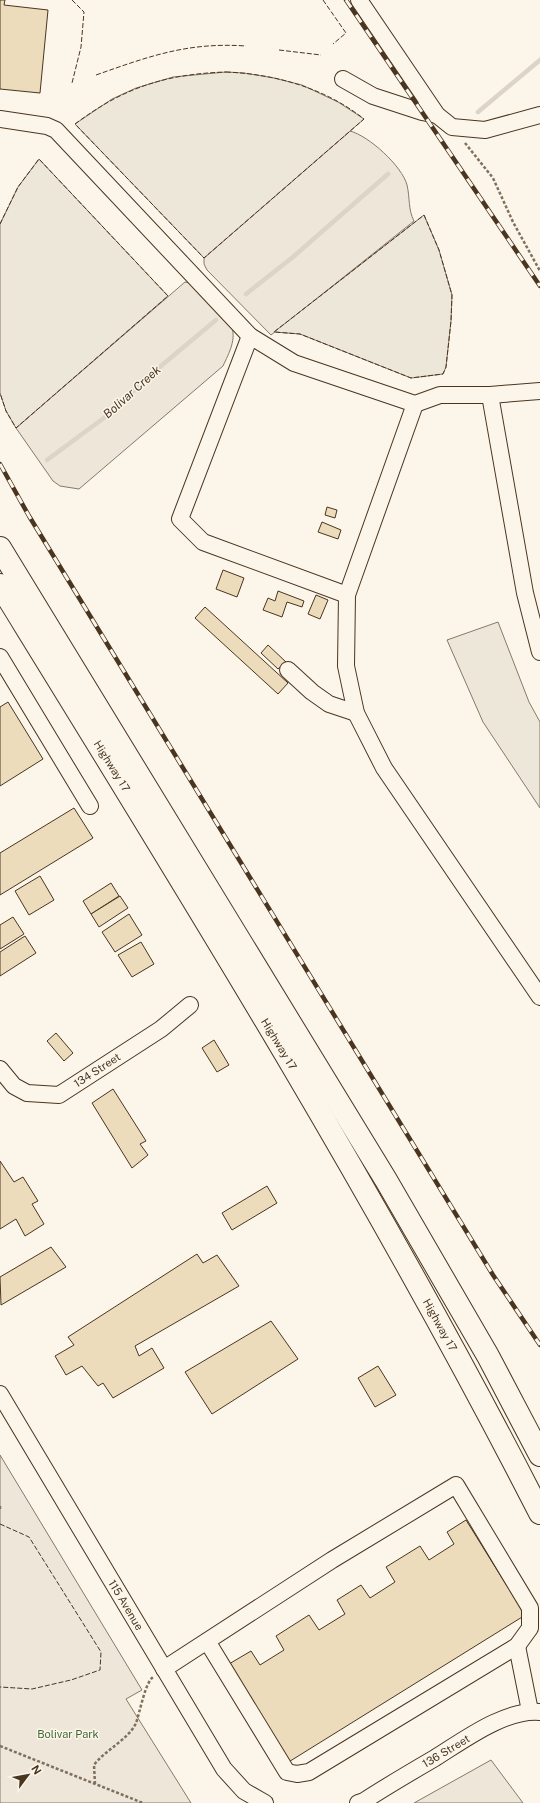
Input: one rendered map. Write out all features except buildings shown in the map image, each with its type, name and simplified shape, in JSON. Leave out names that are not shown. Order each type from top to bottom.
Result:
[{"type":"highway","name":"Highway 17","points":[[0,548],[386,1180],[488,1356],[540,1455]]},
{"type":"highway","name":"Highway 17","points":[[0,585],[188,890],[365,1190],[465,1369],[540,1513]]},
{"type":"street","points":[[359,0],[436,115],[452,127],[485,130],[540,115]]},
{"type":"street","points":[[343,79],[373,96],[436,115]]},
{"type":"street","points":[[0,119],[47,126],[56,130],[250,336],[294,363],[415,404],[440,396],[490,395],[540,391]]},
{"type":"street","points":[[250,336],[180,519],[203,542],[347,595]]},
{"type":"street","points":[[490,395],[525,593],[540,652]]},
{"type":"street","points":[[415,404],[347,595],[346,666],[356,713],[384,768],[540,997]]},
{"type":"street","points":[[0,657],[90,806]]},
{"type":"street","points":[[288,670],[312,692],[329,704],[356,713]]},
{"type":"street","name":"134 Street","points":[[0,1069],[14,1086],[27,1093],[59,1095],[161,1029],[190,1005]]},
{"type":"street","name":"115 Avenue","points":[[0,1394],[224,1769],[244,1791],[265,1803]]},
{"type":"street","points":[[164,1669],[207,1641],[332,1560],[456,1485],[530,1608],[530,1628],[517,1646],[310,1772],[297,1774],[287,1772],[207,1641]]},
{"type":"street","points":[[517,1646],[535,1712]]},
{"type":"street","name":"136 Street","points":[[358,1803],[364,1801],[503,1718],[535,1712]]},
{"type":"path","points":[[452,127],[493,178],[512,222],[540,271]]},
{"type":"path","points":[[95,1784],[94,1765],[107,1751],[124,1738],[135,1725],[148,1680],[164,1669]]},
{"type":"path","points":[[0,1746],[143,1803]]},
{"type":"green space","points":[[350,131],[358,134],[375,145],[399,169],[407,185],[411,212],[414,221],[271,335],[207,270],[204,264],[204,258]]},
{"type":"green space","points":[[185,282],[190,283],[231,325],[233,330],[233,341],[223,366],[79,489],[60,486],[53,481],[16,428]]},
{"type":"green space","name":"Bolivar Park","points":[[0,1455],[142,1690],[126,1699],[191,1803],[0,1803]]},
{"type":"green space","points":[[491,1760],[523,1803],[414,1803]]},
{"type":"shaded area","points":[[226,72],[244,73],[274,78],[302,85],[338,102],[364,119],[204,258],[75,124],[112,99],[136,88],[173,77]]},
{"type":"shaded area","points":[[39,159],[168,296],[16,428],[6,411],[0,393],[0,224],[18,187]]},
{"type":"shaded area","points":[[424,215],[439,250],[452,295],[446,367],[443,374],[411,378],[300,334],[274,332]]},
{"type":"shaded area","points":[[498,622],[529,702],[540,722],[540,808],[483,722],[447,640]]},
{"type":"waterway","name":"Bolivar Creek","points":[[478,112],[540,60]]},
{"type":"waterway","name":"Bolivar Creek","points":[[246,294],[293,257],[388,174]]},
{"type":"waterway","name":"Bolivar Creek","points":[[47,460],[116,409],[143,381],[216,320]]},
{"type":"railway","points":[[346,0],[540,286]]},
{"type":"railway","points":[[0,464],[29,516],[493,1275],[540,1345]]},
{"type":"fence","points":[[72,0],[84,12],[81,47],[72,83]]},
{"type":"fence","points":[[323,0],[346,33],[333,44]]},
{"type":"fence","points":[[96,75],[152,56],[187,48],[225,45],[246,46]]},
{"type":"fence","points":[[279,50],[321,55]]},
{"type":"fence","points":[[226,72],[263,76],[299,85],[333,99],[364,119],[204,258],[75,124],[110,101],[146,85],[183,76],[226,72]]},
{"type":"fence","points":[[0,224],[18,187],[39,159],[168,296],[16,428],[6,411],[0,393]]},
{"type":"fence","points":[[424,215],[439,250],[452,295],[446,367],[443,374],[411,378],[300,334],[274,332],[424,215]]},
{"type":"fence","points":[[0,1524],[29,1537],[101,1652],[100,1670],[71,1680],[32,1689],[0,1687]]}]
